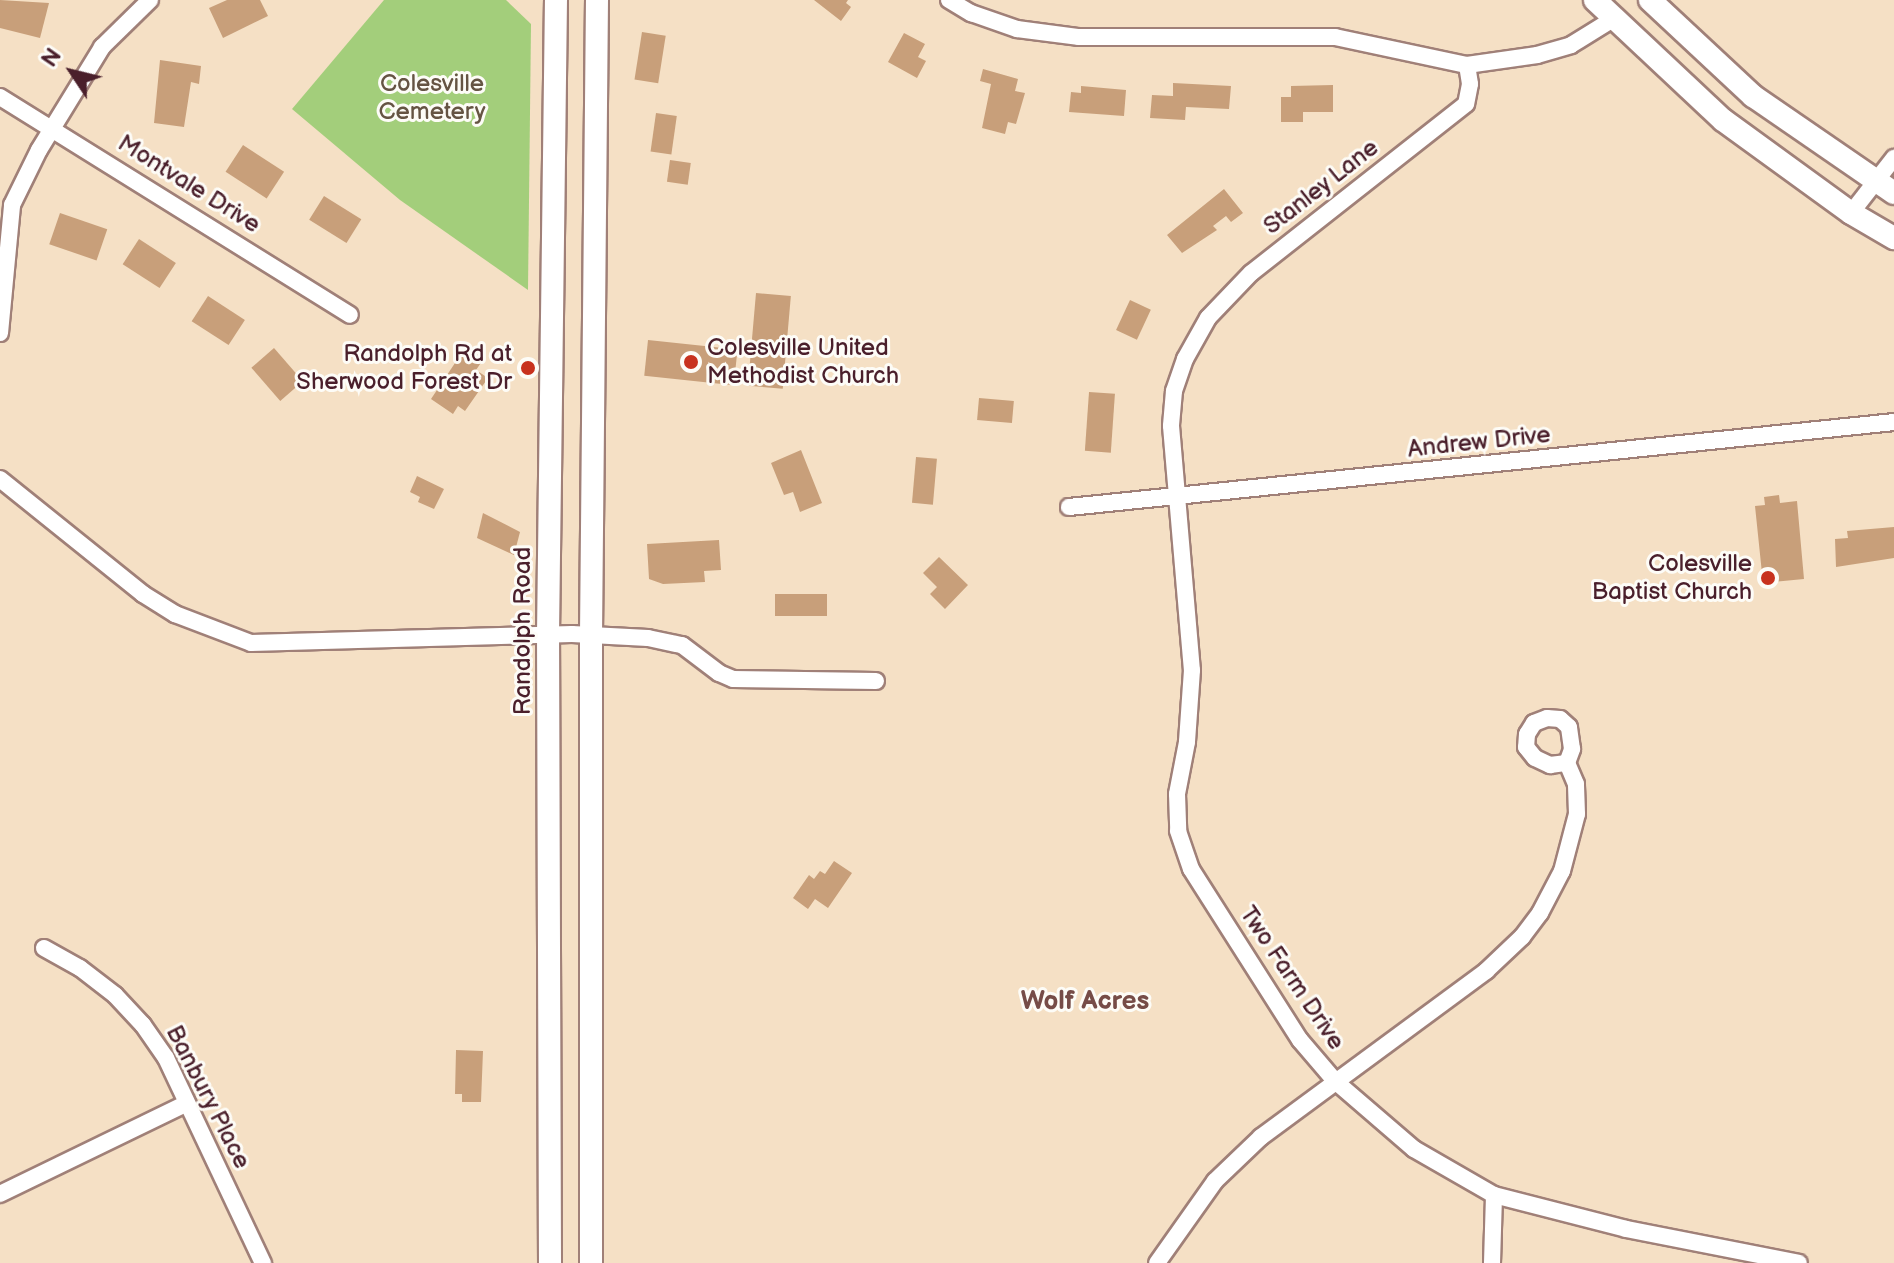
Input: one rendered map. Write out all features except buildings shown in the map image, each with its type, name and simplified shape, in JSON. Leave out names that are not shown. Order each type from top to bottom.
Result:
[{"type":"main road","name":"Randolph Road","points":[[550,1263],[548,635],[556,0]]},
{"type":"main road","points":[[591,1263],[591,635],[597,0]]},
{"type":"main road","points":[[1595,0],[1723,120],[1851,213],[1894,238]]},
{"type":"main road","points":[[1650,0],[1753,96],[1894,193]]},
{"type":"street","points":[[0,333],[12,205],[53,127],[102,47],[150,0]]},
{"type":"street","points":[[949,0],[971,13],[1017,29],[1079,37],[1335,37],[1467,65],[1537,55],[1571,45],[1613,19]]},
{"type":"street","name":"Stanley Lane","points":[[1176,498],[1171,426],[1174,391],[1185,359],[1208,318],[1251,273],[1466,104],[1470,84],[1467,65]]},
{"type":"street","name":"Montvale Drive","points":[[0,97],[53,127],[350,315]]},
{"type":"street","points":[[1851,213],[1894,158]]},
{"type":"street","name":"Andrew Drive","points":[[1069,507],[1894,422]]},
{"type":"street","points":[[0,479],[143,594],[175,614],[251,643],[548,635],[648,638],[682,645],[719,673],[733,679],[876,681]]},
{"type":"street","name":"Two Farm Drive","points":[[1176,498],[1192,670],[1187,742],[1177,794],[1178,831],[1191,869],[1300,1040],[1335,1081],[1414,1149],[1494,1195],[1626,1229],[1799,1263]]},
{"type":"street","points":[[1157,1263],[1215,1181],[1261,1137],[1486,971],[1522,937],[1540,913],[1562,871],[1577,814],[1576,784],[1567,763]]},
{"type":"street","name":"Banbury Place","points":[[44,948],[80,968],[115,995],[143,1025],[166,1058],[185,1104],[263,1263]]},
{"type":"street","points":[[0,1194],[185,1104]]},
{"type":"street","points":[[1492,1263],[1494,1195]]},
{"type":"green space","name":"Colesville Cemetery","points":[[384,0],[506,0],[531,24],[528,290],[400,200],[292,109]]},
{"type":"place","name":"Colesville United Methodist Church","points":[[691,362]]},
{"type":"place","name":"Randolph Rd at Sherwood Forest Dr","points":[[528,368]]},
{"type":"place","name":"Colesville Baptist Church","points":[[1768,578]]},
{"type":"district","name":"Wolf Acres","points":[[1085,1002]]}]
